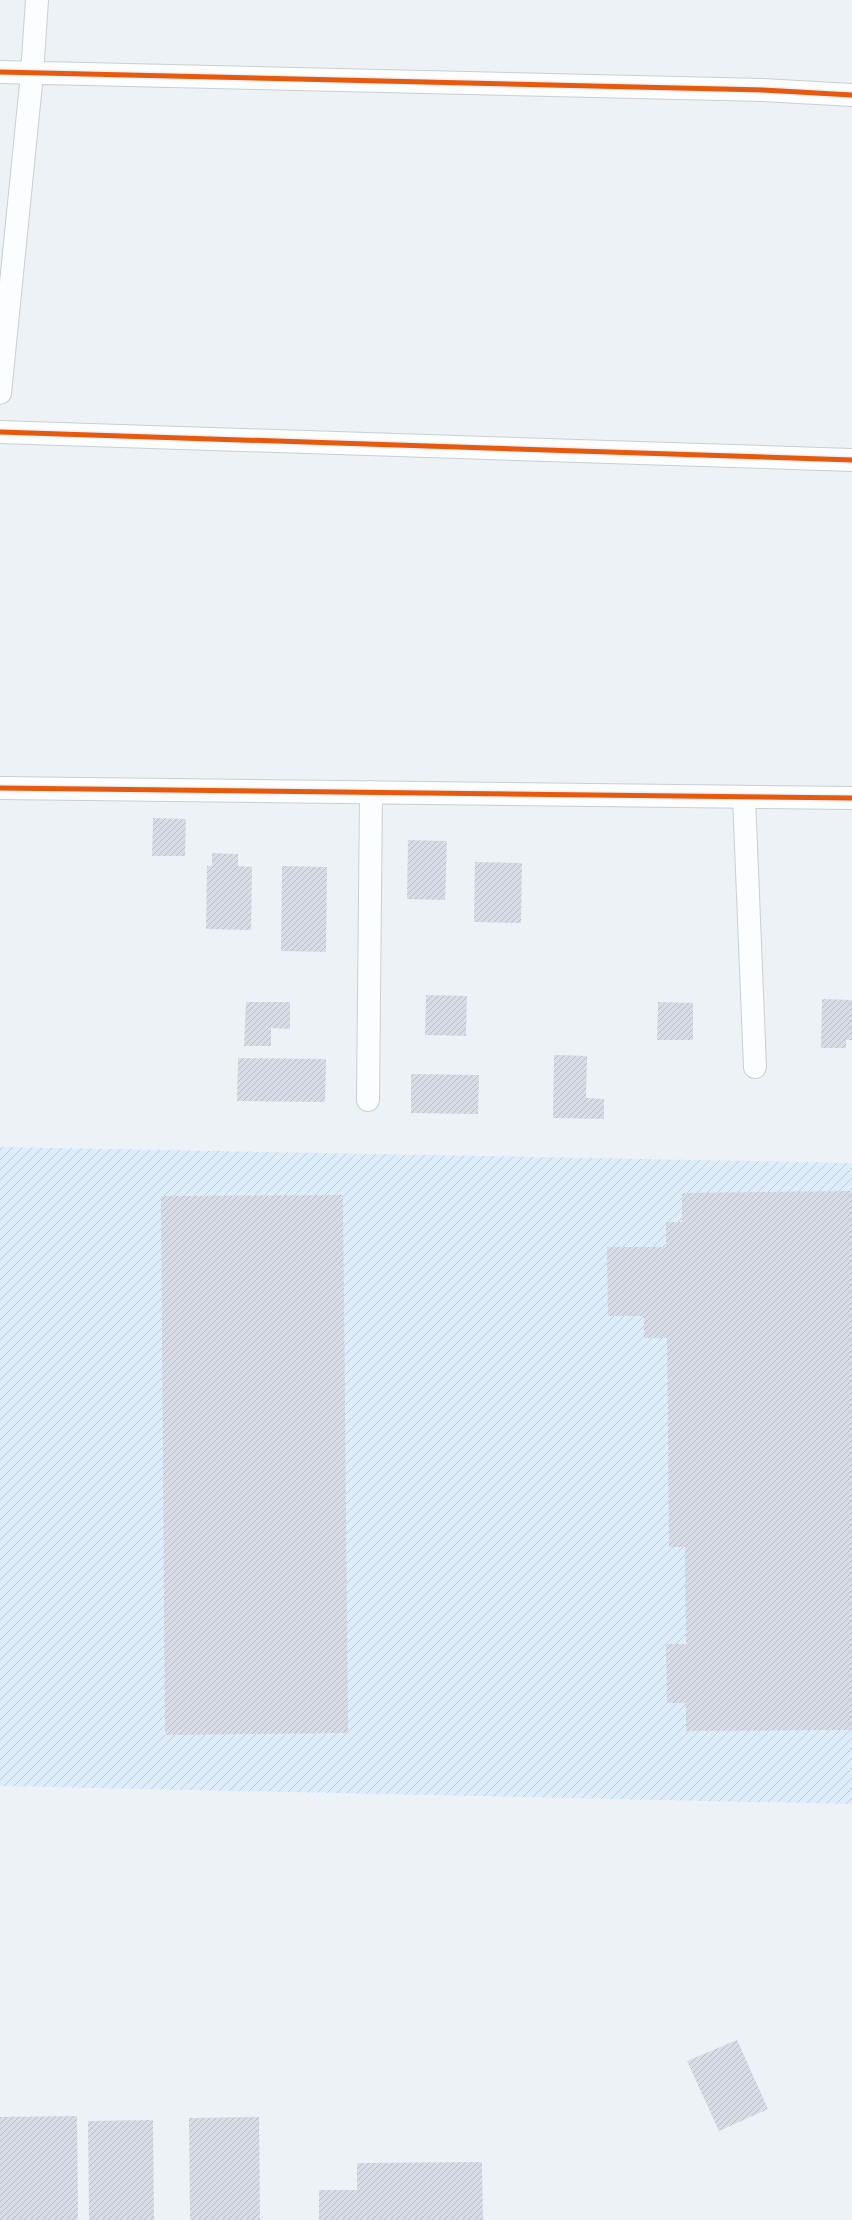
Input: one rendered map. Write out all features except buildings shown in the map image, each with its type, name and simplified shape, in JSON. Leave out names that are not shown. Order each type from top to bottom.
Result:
[{"type":"street","points":[[0,394],[32,74],[37,0]]},
{"type":"street","points":[[0,72],[32,74],[763,90],[852,95]]},
{"type":"street","points":[[0,432],[852,460]]},
{"type":"street","points":[[0,788],[852,798]]},
{"type":"street","points":[[368,1100],[371,792]]},
{"type":"street","points":[[744,797],[755,1067]]},
{"type":"shaded area","points":[[0,1147],[852,1163],[852,1804],[0,1786]]},
{"type":"cycle path","points":[[0,72],[763,90],[852,95]]},
{"type":"cycle path","points":[[0,432],[852,460]]},
{"type":"cycle path","points":[[0,788],[852,798]]}]
